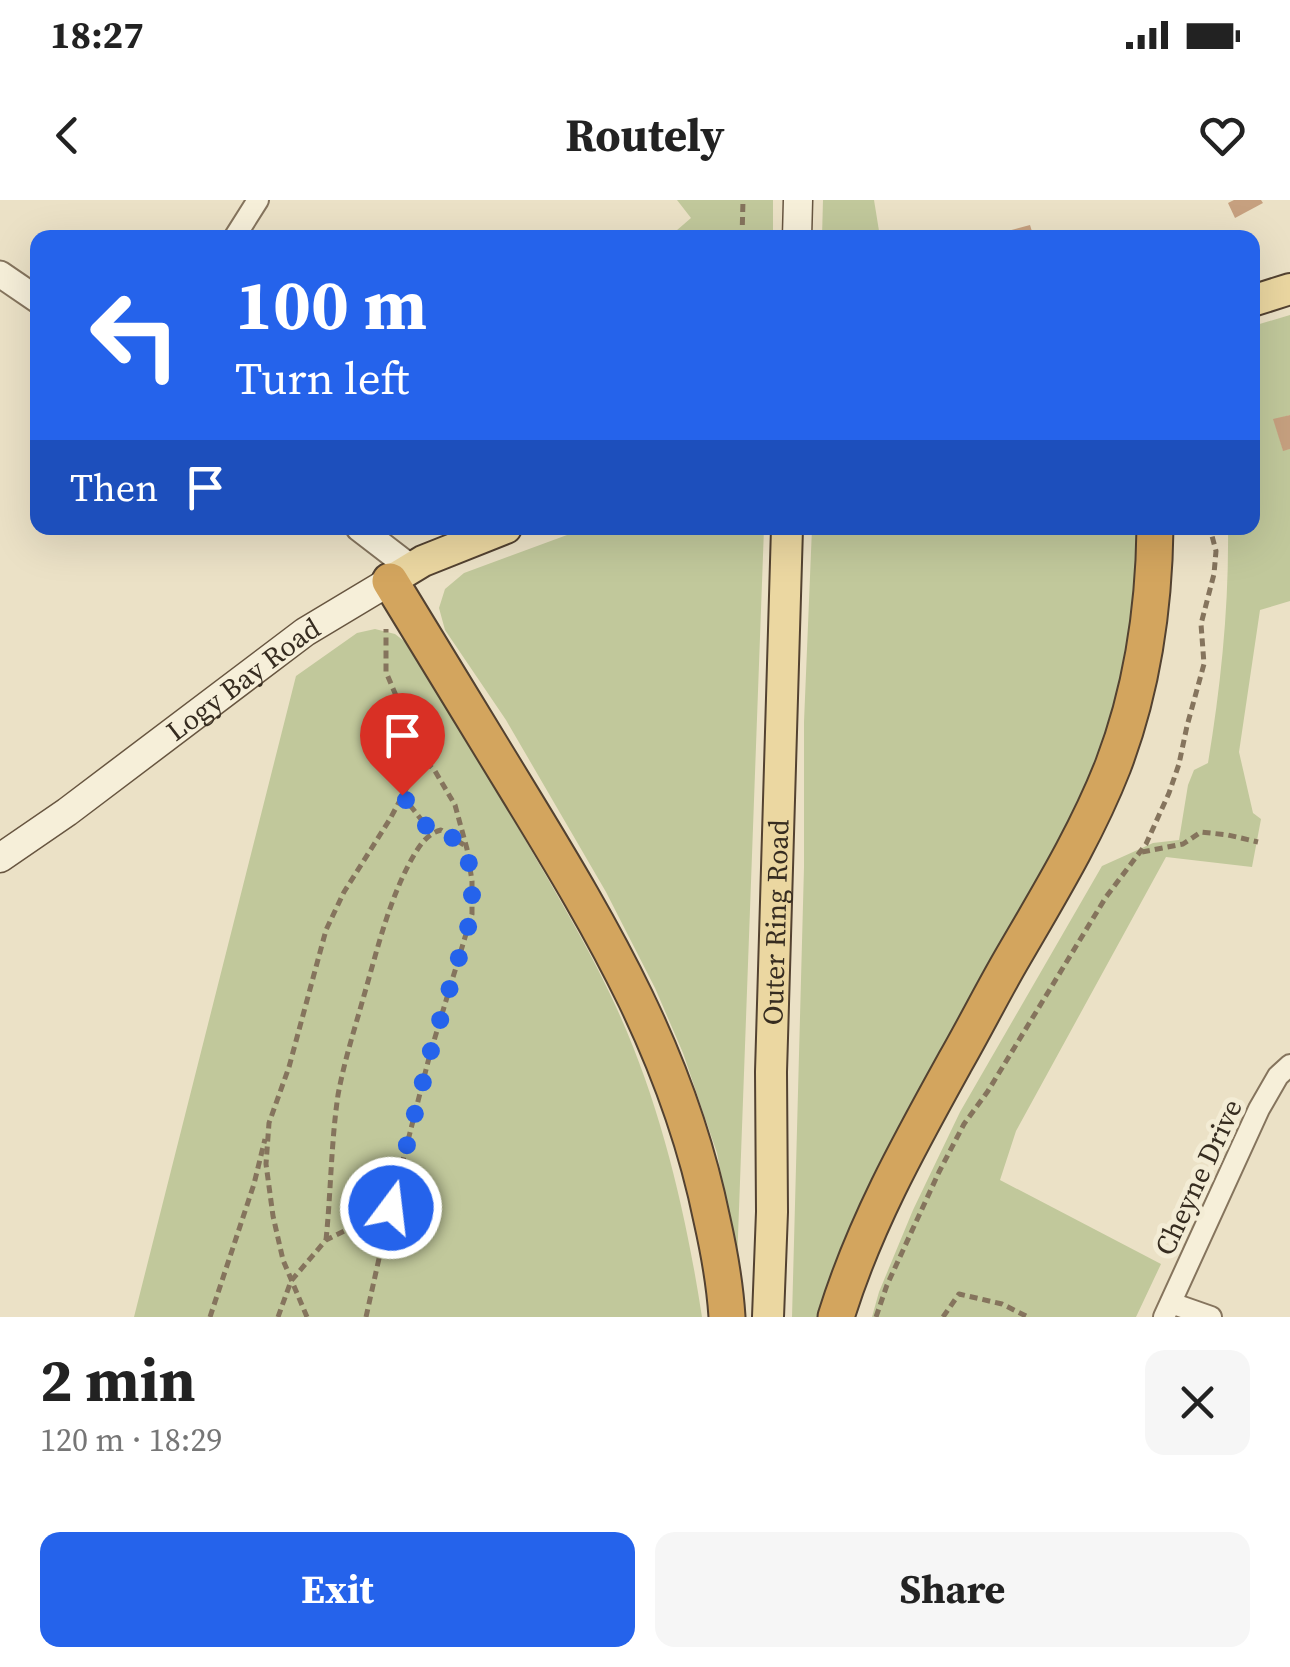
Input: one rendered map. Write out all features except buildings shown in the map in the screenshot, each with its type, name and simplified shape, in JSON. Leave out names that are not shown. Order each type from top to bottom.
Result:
[{"type":"highway","points":[[836,1317],[870,1226],[903,1155],[1064,868],[1113,765],[1142,665],[1150,617],[1155,535]]},
{"type":"highway","points":[[400,574],[620,963],[661,1049],[701,1164],[727,1317]]},
{"type":"main road","points":[[797,230],[798,200]]},
{"type":"main road","points":[[1260,297],[1290,288]]},
{"type":"main road","name":"Logy Bay Road","points":[[0,858],[305,632],[400,574],[488,535]]},
{"type":"main road","name":"Outer Ring Road","points":[[768,1317],[787,535]]},
{"type":"street","points":[[239,230],[258,200]]},
{"type":"street","points":[[0,274],[30,295]]},
{"type":"street","points":[[365,535],[400,574]]},
{"type":"street","name":"Cheyne Drive","points":[[1167,1310],[1260,1108],[1278,1076],[1290,1064]]},
{"type":"street","points":[[1167,1310],[1211,1317]]},
{"type":"path","points":[[742,230],[743,200]]},
{"type":"path","points":[[876,1317],[887,1285],[964,1124],[1106,896],[1146,844],[1174,778],[1204,664],[1201,624],[1214,574],[1216,551],[1212,535]]},
{"type":"path","points":[[210,1317],[254,1184],[326,930],[344,892],[413,776],[415,750],[411,731],[386,672],[386,628]]},
{"type":"path","points":[[366,1317],[430,1054],[472,914],[472,881],[455,805],[436,771],[415,750]]},
{"type":"path","points":[[402,795],[431,832]]},
{"type":"path","points":[[326,1240],[331,1150],[349,1044],[392,906],[414,854],[431,832],[441,830],[466,847]]},
{"type":"path","points":[[1139,852],[1183,844],[1201,832],[1258,842]]},
{"type":"path","points":[[269,1123],[266,1164],[283,1260],[307,1317]]},
{"type":"path","points":[[278,1317],[291,1281],[326,1240],[391,1208]]},
{"type":"path","points":[[942,1317],[959,1294],[1002,1304],[1028,1317]]},
{"type":"green space","points":[[677,200],[773,200],[773,230],[677,230],[691,218]]},
{"type":"green space","points":[[823,200],[874,200],[879,230],[822,230]]},
{"type":"green space","points":[[1290,315],[1290,415],[1274,420],[1283,450],[1290,449],[1290,601],[1260,610],[1239,752],[1253,813],[1261,819],[1252,867],[1166,857],[1016,1131],[1000,1180],[1161,1264],[1136,1317],[872,1317],[913,1210],[960,1112],[1102,866],[1153,843],[1179,840],[1188,785],[1194,770],[1208,763],[1213,734],[1226,616],[1228,535],[1260,535],[1260,324]]},
{"type":"green space","points":[[567,535],[764,535],[736,1291],[730,1221],[717,1153],[683,1053],[655,988],[606,892],[506,720],[445,630],[439,608],[445,589],[464,573]]},
{"type":"green space","points":[[812,535],[1140,535],[1128,662],[1090,788],[822,1317],[792,1317]]},
{"type":"green space","points":[[375,629],[395,634],[404,641],[527,843],[611,996],[643,1073],[668,1153],[702,1317],[134,1317],[296,676],[357,633]]},
{"type":"route","points":[[391,1208],[430,1054],[472,914],[466,847],[441,830],[431,832],[402,795]]}]
